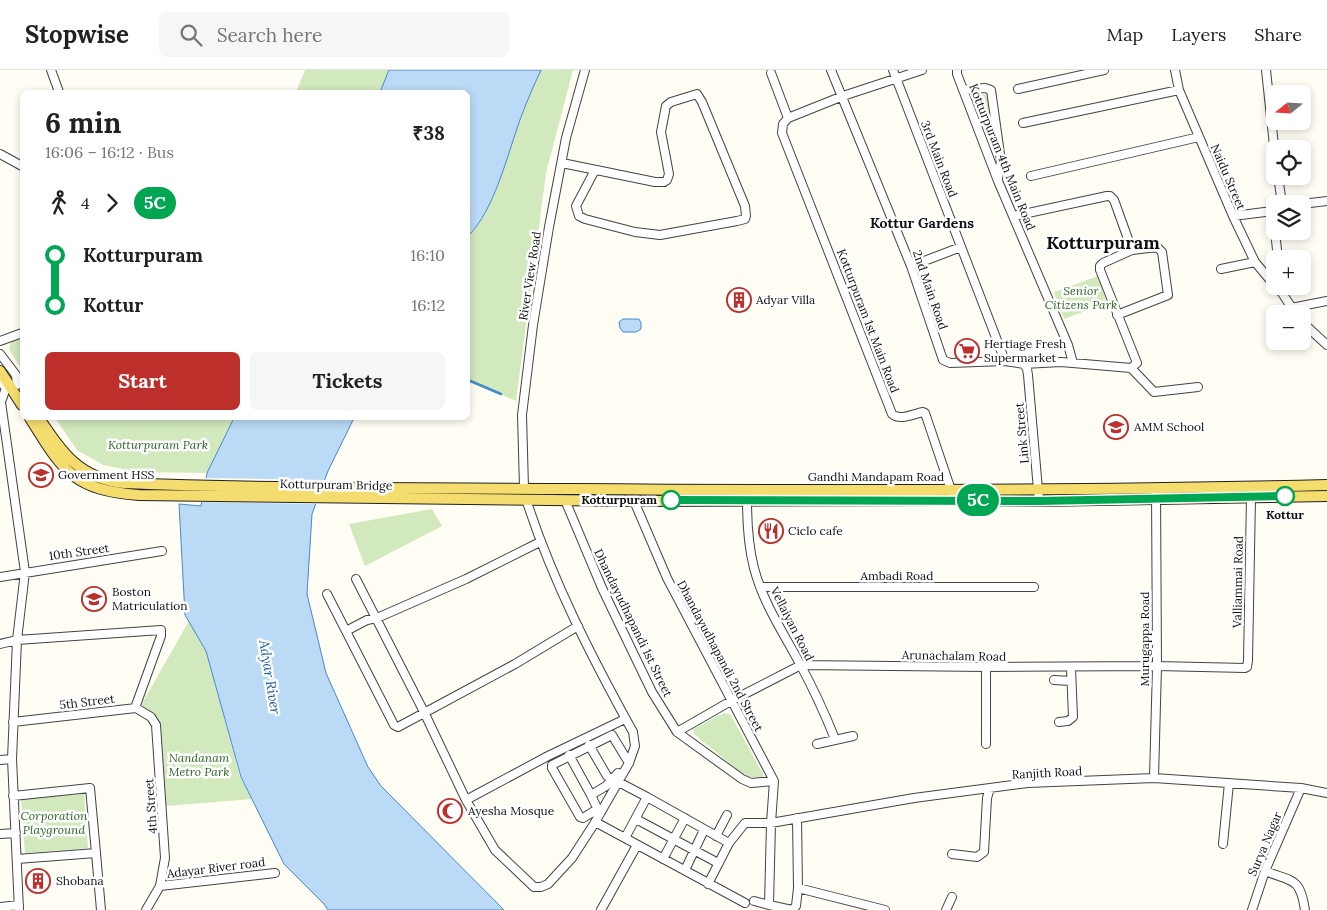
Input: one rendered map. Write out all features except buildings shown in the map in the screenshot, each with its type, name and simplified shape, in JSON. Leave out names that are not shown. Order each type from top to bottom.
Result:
[{"type":"main road","points":[[0,362],[15,389]]},
{"type":"main road","points":[[0,371],[15,389]]},
{"type":"main road","name":"Kotturpuram Bridge","points":[[31,420],[60,463],[81,481],[110,492],[158,495],[520,494]]},
{"type":"main road","name":"Kotturpuram Bridge","points":[[40,420],[68,458],[97,478],[113,482],[520,494]]},
{"type":"main road","name":"Gandhi Mandapam Road","points":[[520,494],[738,490],[1156,489],[1327,485]]},
{"type":"main road","name":"Gandhi Mandapam Road","points":[[520,494],[565,500],[634,501],[1039,501],[1327,496]]},
{"type":"street","points":[[51,70],[58,90]]},
{"type":"street","name":"River View Road","points":[[585,70],[566,138],[535,316],[522,415],[520,494],[578,626],[632,732],[635,746],[628,761]]},
{"type":"street","name":"2nd Main Road","points":[[831,70],[911,266],[943,360],[950,363],[1005,361],[1024,364],[1061,362],[1131,368]]},
{"type":"street","points":[[771,73],[788,118],[895,74],[922,70]]},
{"type":"street","name":"Kotturpuram 4th Main Road","points":[[957,70],[956,74],[998,181],[1068,346],[1073,363]]},
{"type":"street","points":[[1018,89],[1104,70]]},
{"type":"street","name":"Naidu Street","points":[[1175,70],[1179,90],[1233,216],[1255,262],[1266,275]]},
{"type":"street","points":[[1266,70],[1273,140]]},
{"type":"street","name":"3rd Main Road","points":[[895,74],[1005,361]]},
{"type":"street","points":[[963,90],[985,88],[991,90],[1001,161],[998,181]]},
{"type":"street","points":[[1023,123],[1179,90]]},
{"type":"street","points":[[562,163],[655,182],[667,180],[669,174],[660,128],[666,106],[684,97],[697,94],[745,206],[746,216],[737,222],[660,235],[635,232],[585,219],[579,216],[576,206],[595,170]]},
{"type":"street","name":"Kotturpuram 1st Main Road","points":[[788,118],[783,124],[782,133],[892,414],[900,418],[922,412],[925,413],[952,489],[952,500]]},
{"type":"street","points":[[1031,176],[1199,137]]},
{"type":"street","points":[[0,154],[20,165]]},
{"type":"street","points":[[1014,216],[1110,196],[1114,200],[1132,250]]},
{"type":"street","points":[[1311,203],[1327,201]]},
{"type":"street","points":[[1233,216],[1266,212]]},
{"type":"street","points":[[1117,315],[1168,295],[1162,252],[1157,246],[1132,250],[1100,266],[1117,315],[1137,363],[1131,368],[1154,392],[1198,387]]},
{"type":"street","points":[[911,266],[961,247]]},
{"type":"street","points":[[1221,269],[1255,262]]},
{"type":"street","points":[[1311,306],[1327,301]]},
{"type":"street","points":[[1311,330],[1327,344]]},
{"type":"street","points":[[0,341],[20,334]]},
{"type":"street","points":[[0,354],[16,375],[15,389],[1,402],[25,572],[17,640],[12,759],[19,908],[0,906]]},
{"type":"street","name":"Link Street","points":[[1024,364],[1028,369],[1039,501]]},
{"type":"street","points":[[0,381],[15,389]]},
{"type":"street","name":"Murugappa Road","points":[[1154,778],[1157,666],[1156,489]]},
{"type":"street","name":"Valliammai Road","points":[[1247,667],[1251,497]]},
{"type":"street","name":"Dhandayudhapandi 1st Street","points":[[565,500],[602,588],[652,692],[677,732],[742,780],[751,783],[774,781]]},
{"type":"street","name":"Vellaiyan Road","points":[[747,500],[748,538],[760,587],[772,615],[801,665],[835,740]]},
{"type":"street","name":"Dhandayudhapandi 2nd Street","points":[[634,501],[667,578],[774,781]]},
{"type":"street","points":[[346,631],[367,620],[376,618],[466,579],[540,542]]},
{"type":"street","name":"10th Street","points":[[0,577],[162,551]]},
{"type":"street","points":[[356,578],[466,800],[495,850],[534,886],[541,887],[548,884],[572,858],[594,824],[616,780],[628,761],[612,734],[589,745],[569,755],[554,763],[552,768],[582,818],[597,808],[569,755]]},
{"type":"street","name":"Ambadi Road","points":[[760,587],[1034,587]]},
{"type":"street","points":[[328,594],[396,726],[400,726],[515,664],[578,626]]},
{"type":"street","points":[[0,644],[17,640],[161,630],[161,636],[135,708]]},
{"type":"street","name":"Arunachalam Road","points":[[677,732],[731,701],[801,665],[986,668],[1157,666],[1242,669],[1247,667]]},
{"type":"street","points":[[986,668],[986,744]]},
{"type":"street","points":[[1059,722],[1068,721],[1072,717],[1071,668]]},
{"type":"street","points":[[1054,680],[1071,681]]},
{"type":"street","name":"5th Street","points":[[13,722],[135,708]]},
{"type":"street","name":"4th Street","points":[[135,708],[140,709],[151,717],[156,725],[165,858],[160,886]]},
{"type":"street","points":[[466,800],[548,756],[625,719]]},
{"type":"street","points":[[817,744],[852,736]]},
{"type":"street","points":[[589,745],[607,776],[728,843],[708,884]]},
{"type":"street","points":[[0,760],[12,759]]},
{"type":"street","name":"Ranjith Road","points":[[728,843],[744,823],[771,823],[914,798],[1028,783],[1154,778],[1301,788],[1327,794]]},
{"type":"street","points":[[591,795],[616,780]]},
{"type":"street","points":[[768,905],[774,781]]},
{"type":"street","points":[[1223,844],[1229,783]]},
{"type":"street","points":[[13,796],[90,788],[101,910]]},
{"type":"street","points":[[952,854],[977,857],[984,852],[987,798],[990,788]]},
{"type":"street","name":"Surya Nagar","points":[[1252,910],[1264,871],[1301,788]]},
{"type":"street","points":[[624,838],[647,797]]},
{"type":"street","points":[[716,836],[727,815]]},
{"type":"street","points":[[662,859],[685,818]]},
{"type":"street","points":[[754,901],[792,910],[796,906],[798,888],[797,818]]},
{"type":"street","points":[[636,819],[718,862]]},
{"type":"street","points":[[594,824],[599,824],[708,884],[745,902]]},
{"type":"street","points":[[685,870],[704,830]]},
{"type":"street","points":[[0,834],[16,833]]},
{"type":"street","points":[[601,910],[637,845]]},
{"type":"street","points":[[17,859],[96,853]]},
{"type":"street","points":[[1264,871],[1300,886],[1305,910]]},
{"type":"street","name":"Adayar River road","points":[[160,886],[275,873]]},
{"type":"street","points":[[146,910],[160,886]]},
{"type":"street","points":[[798,888],[885,910]]},
{"type":"street","points":[[946,910],[952,897]]},
{"type":"green space","points":[[305,70],[396,70],[388,90],[297,90]]},
{"type":"green space","points":[[541,70],[573,70],[546,173],[516,401],[470,381],[470,234],[486,211],[500,180]]},
{"type":"green space","points":[[989,94],[994,149],[971,96]]},
{"type":"green space","name":"Senior Citizens Park","points":[[1098,276],[1107,303],[1064,319],[1054,292]]},
{"type":"green space","points":[[20,336],[20,367],[9,349],[12,338]]},
{"type":"green space","name":"Kotturpuram Park","points":[[56,420],[233,420],[207,473],[139,472],[103,465],[77,450]]},
{"type":"green space","points":[[432,509],[442,526],[365,566],[349,524]]},
{"type":"green space","name":"Nandanam Metro Park","points":[[189,621],[206,651],[240,777],[252,799],[166,806],[159,723],[140,707]]},
{"type":"green space","points":[[724,713],[730,714],[763,777],[746,777],[694,734],[693,729]]},
{"type":"green space","name":"Corporation Playground","points":[[84,794],[88,848],[25,853],[21,799]]},
{"type":"water","points":[[389,70],[541,70],[521,117],[500,180],[486,211],[470,234],[470,90],[381,90]]},
{"type":"water","points":[[623,319],[639,319],[641,329],[636,332],[623,332],[619,322]]},
{"type":"water","name":"Adyar River","points":[[233,420],[353,420],[328,471],[312,514],[307,594],[326,673],[368,767],[381,786],[504,910],[328,910],[284,864],[241,777],[206,651],[185,615],[179,504],[201,506],[207,473]]},
{"type":"pier","points":[[204,478],[327,480],[318,504],[199,502]]},
{"type":"waterway","points":[[470,381],[501,394]]},
{"type":"bus line","name":"5C","points":[[671,500],[1039,501],[1285,496]]},
{"type":"place","name":"Adyar Villa","points":[[739,300]]},
{"type":"place","name":"Hertiage Fresh Supermarket","points":[[967,351]]},
{"type":"place","name":"AMM School","points":[[1116,427]]},
{"type":"place","name":"Government HSS","points":[[41,475]]},
{"type":"place","name":"Kottur","points":[[1285,496]]},
{"type":"place","name":"Kotturpuram","points":[[671,500]]},
{"type":"place","name":"Ciclo cafe","points":[[771,531]]},
{"type":"place","name":"Boston Matriculation","points":[[94,599]]},
{"type":"place","name":"Ayesha Mosque","points":[[450,811]]},
{"type":"place","name":"Shobana","points":[[38,881]]},
{"type":"district","name":"Kottur Gardens","points":[[922,223]]},
{"type":"district","name":"Kotturpuram","points":[[1103,243]]}]
